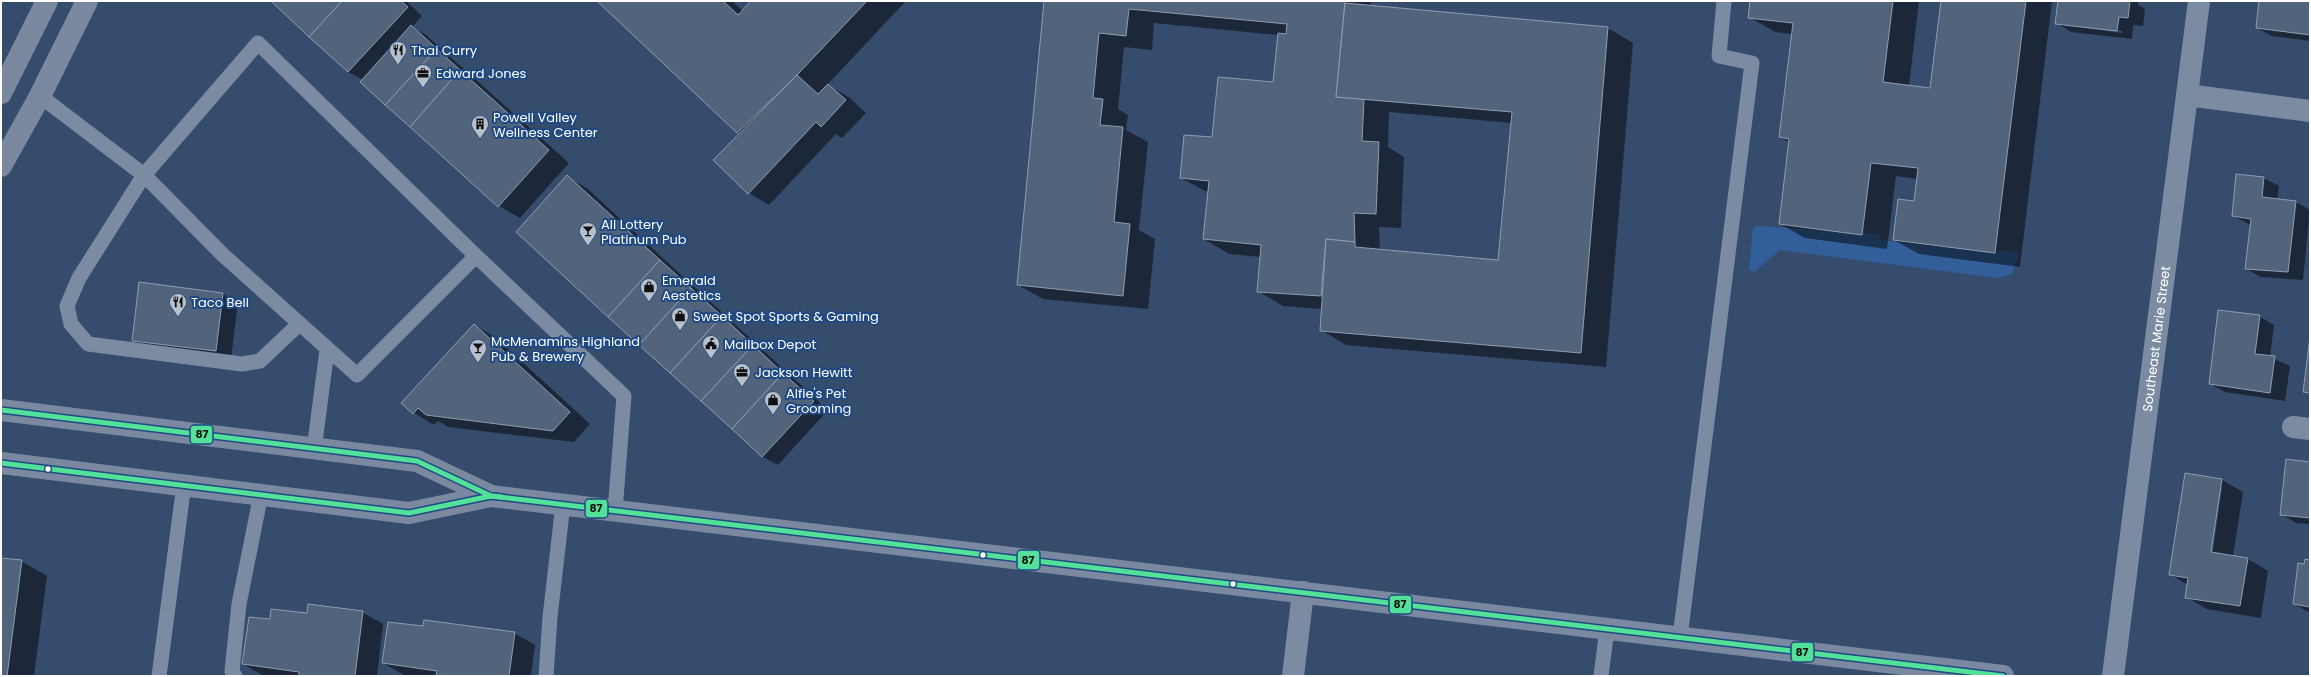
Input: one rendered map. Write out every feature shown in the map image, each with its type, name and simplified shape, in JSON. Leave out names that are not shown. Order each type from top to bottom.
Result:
[{"type":"main road","points":[[1,92],[47,1]]},
{"type":"main road","points":[[1,166],[40,96],[87,1]]},
{"type":"main road","points":[[1,410],[214,435],[314,450],[417,462],[491,496]]},
{"type":"main road","points":[[1,463],[184,484],[409,513],[491,496],[1680,637],[1964,674],[2003,676]]},
{"type":"street","name":"Southeast Marie Street","points":[[2113,676],[2199,1]]},
{"type":"street","points":[[2187,95],[2310,111]]},
{"type":"street","points":[[1293,676],[1303,592]]},
{"type":"lane","points":[[1680,637],[1752,63],[1719,56],[1724,1]]},
{"type":"lane","points":[[299,324],[260,361],[242,364],[88,344],[71,324],[67,306],[79,278],[144,175],[258,43],[476,256],[624,396],[615,511]]},
{"type":"lane","points":[[40,96],[144,175],[222,254],[327,350],[357,375],[476,256]]},
{"type":"lane","points":[[314,450],[327,350]]},
{"type":"lane","points":[[159,676],[184,484]]},
{"type":"lane","points":[[235,676],[232,671],[239,604],[261,494]]},
{"type":"lane","points":[[546,676],[550,617],[563,504]]},
{"type":"lane","points":[[1601,676],[1607,629]]},
{"type":"shaded area","points":[[1757,226],[1880,234],[1879,240],[1996,253],[2006,250],[2019,254],[2012,274],[1998,278],[1780,250],[1754,272],[1749,270],[1753,229]]},
{"type":"building","points":[[271,1],[342,1],[309,37]]},
{"type":"building","points":[[342,1],[401,1],[408,7],[348,72],[309,37]]},
{"type":"building","points":[[597,1],[723,1],[738,15],[751,1],[867,1],[797,75],[737,133]]},
{"type":"building","points":[[1044,1],[1345,1],[1336,97],[1364,99],[1362,141],[1379,142],[1376,214],[1354,213],[1355,242],[1326,239],[1321,296],[1257,292],[1261,245],[1203,239],[1209,181],[1180,178],[1184,135],[1212,137],[1218,77],[1273,82],[1278,33],[1286,34],[1287,24],[1129,9],[1126,36],[1099,33],[1093,98],[1103,99],[1100,125],[1123,127],[1114,222],[1130,224],[1123,296],[1017,285]]},
{"type":"building","points":[[1750,1],[1893,1],[1883,82],[1930,88],[1941,1],[2026,1],[1995,253],[1893,240],[1898,199],[1914,201],[1918,168],[1871,163],[1862,235],[1779,224],[1789,139],[1779,137],[1793,23],[1748,18]]},
{"type":"building","points":[[2058,1],[2130,1],[2128,18],[2119,17],[2117,31],[2055,24]]},
{"type":"building","points":[[2259,1],[2310,1],[2310,35],[2256,28]]},
{"type":"building","points":[[1345,3],[1608,27],[1581,353],[1320,331],[1326,239],[1355,242],[1355,247],[1498,260],[1512,112],[1336,97]]},
{"type":"building","name":"Thai Curry","points":[[411,25],[437,49],[385,105],[360,82]]},
{"type":"building","name":"Edward Jones","points":[[437,49],[460,70],[410,127],[385,105]]},
{"type":"building","name":"Powell Valley Wellness Center","points":[[460,70],[549,150],[498,207],[410,127]]},
{"type":"building","points":[[797,75],[818,94],[828,84],[846,100],[821,127],[816,122],[748,194],[713,160]]},
{"type":"building","points":[[2236,174],[2264,177],[2262,197],[2296,201],[2288,272],[2245,269],[2251,219],[2232,216]]},
{"type":"building","name":"All Lottery Platinum Pub","points":[[567,175],[660,260],[608,317],[516,232]]},
{"type":"building","name":"Emerald Aestetics","points":[[660,260],[691,288],[639,345],[608,317]]},
{"type":"building","name":"Taco Bell","points":[[139,282],[223,293],[216,351],[132,341]]},
{"type":"building","name":"Sweet Spot Sports & Gaming","points":[[691,288],[722,316],[670,373],[639,345]]},
{"type":"building","points":[[2218,310],[2260,315],[2255,354],[2275,356],[2270,393],[2209,384]]},
{"type":"building","name":"Mailbox Depot","points":[[722,316],[753,345],[701,401],[670,373]]},
{"type":"building","name":"McMenamins Highland Pub & Brewery","points":[[474,324],[570,412],[553,431],[426,415],[418,408],[413,414],[401,403]]},
{"type":"building","points":[[2310,337],[2310,393],[2303,392]]},
{"type":"building","name":"Jackson Hewitt","points":[[753,345],[783,373],[732,429],[701,401]]},
{"type":"building","name":"Alfie's Pet Grooming","points":[[783,373],[814,401],[762,457],[732,429]]},
{"type":"building","points":[[2286,459],[2310,462],[2310,518],[2280,515]]},
{"type":"building","points":[[2185,473],[2222,479],[2211,552],[2248,558],[2240,606],[2185,598],[2188,578],[2169,575]]},
{"type":"building","points":[[1,558],[22,560],[7,676],[1,676]]},
{"type":"building","points":[[2305,559],[2310,560],[2310,607],[2293,604],[2298,563],[2304,564]]},
{"type":"building","points":[[308,604],[363,611],[355,676],[299,676],[299,672],[242,664],[249,617],[270,619],[271,609],[307,613]]},
{"type":"building","points":[[424,620],[515,632],[509,676],[442,676],[436,675],[437,671],[382,663],[388,622],[423,626]]},
{"type":"transit line","name":"87","points":[[1,410],[417,461],[491,496],[2003,676]]},
{"type":"transit line","name":"87","points":[[1,463],[409,513],[491,496],[502,497]]},
{"type":"place","name":"Thai Curry","points":[[398,65]]},
{"type":"place","name":"Edward Jones","points":[[423,88]]},
{"type":"place","name":"Powell Valley Wellness Center","points":[[480,139]]},
{"type":"place","name":"All Lottery Platinum Pub","points":[[588,246]]},
{"type":"place","name":"Emerald Aestetics","points":[[649,302]]},
{"type":"place","name":"Taco Bell","points":[[178,317]]},
{"type":"place","name":"Sweet Spot Sports & Gaming","points":[[680,331]]},
{"type":"place","name":"Mailbox Depot","points":[[711,359]]},
{"type":"place","name":"McMenamins Highland Pub & Brewery","points":[[478,363]]},
{"type":"place","name":"Jackson Hewitt","points":[[742,387]]},
{"type":"place","name":"Alfie's Pet Grooming","points":[[773,415]]}]
